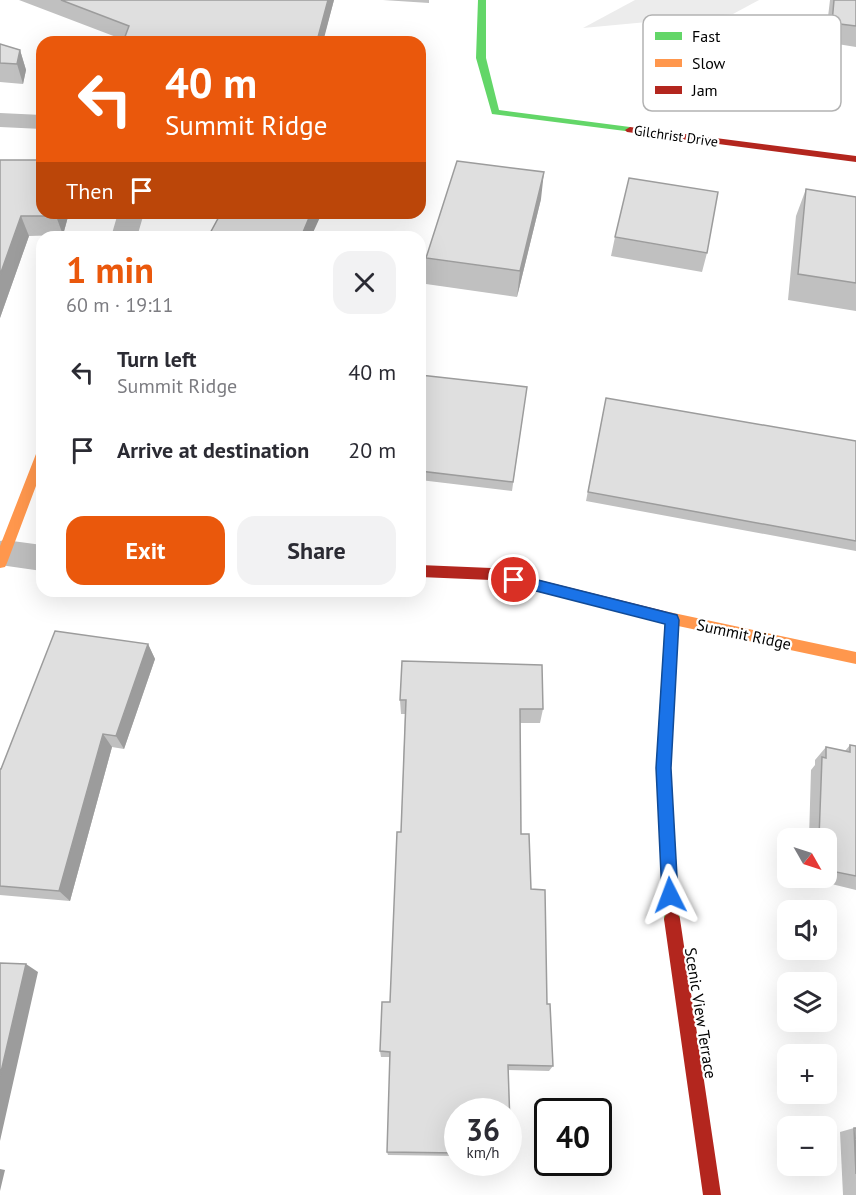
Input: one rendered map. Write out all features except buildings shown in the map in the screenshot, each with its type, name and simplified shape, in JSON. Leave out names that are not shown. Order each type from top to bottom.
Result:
[{"type":"street","name":"Gilchrist Drive","points":[[482,0],[481,58],[495,112],[856,159]]},
{"type":"street","points":[[0,120],[36,122]]},
{"type":"street","points":[[36,470],[3,558],[36,558]]},
{"type":"street","name":"Summit Ridge","points":[[426,571],[491,574],[672,620],[856,658]]},
{"type":"street","name":"Scenic View Terrace","points":[[672,620],[663,768],[673,937],[712,1195]]},
{"type":"shaded area","points":[[635,0],[759,0],[733,14],[643,15],[643,22],[583,28]]},
{"type":"traffic: fast","points":[[482,0],[481,58],[495,112],[630,130]]},
{"type":"traffic: fast","points":[[672,619],[663,768],[672,919]]},
{"type":"traffic: slow","points":[[0,563],[36,470]]},
{"type":"traffic: slow","points":[[664,617],[856,658]]},
{"type":"traffic: jam","points":[[630,130],[856,159]]},
{"type":"traffic: jam","points":[[426,571],[491,574],[664,617]]},
{"type":"traffic: jam","points":[[672,919],[712,1195]]},
{"type":"route","points":[[514,580],[672,620],[663,768],[670,895]]}]
